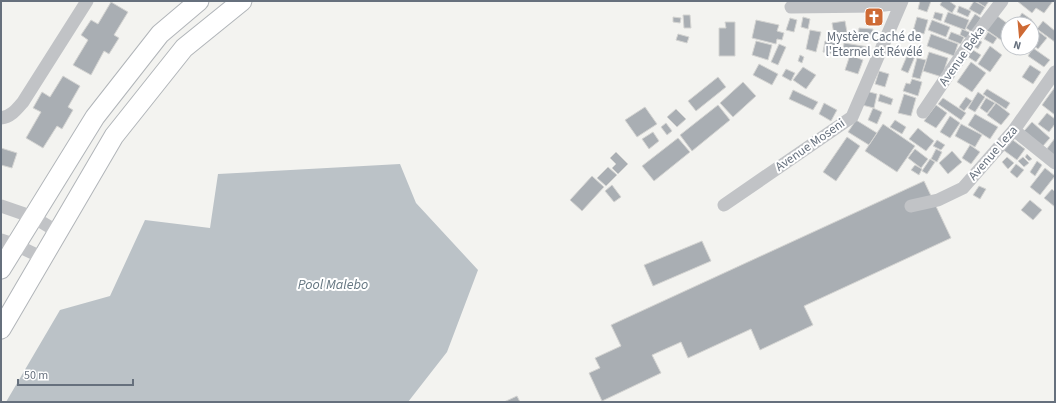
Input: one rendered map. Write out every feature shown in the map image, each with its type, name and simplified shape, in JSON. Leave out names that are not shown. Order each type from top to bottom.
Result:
[{"type":"street","points":[[1,118],[13,113],[23,102],[88,1]]},
{"type":"street","points":[[1,269],[8,242],[33,217],[95,117],[160,34],[199,1]]},
{"type":"street","points":[[1,329],[114,136],[184,48],[242,1]]},
{"type":"street","name":"Avenue Beka","points":[[923,112],[969,44],[1002,1]]},
{"type":"street","points":[[791,7],[876,6],[902,2]]},
{"type":"street","name":"Avenue Moseni","points":[[724,205],[852,116],[902,2]]},
{"type":"street","name":"Avenue Leza","points":[[911,206],[938,200],[963,188],[1014,130],[1054,76]]},
{"type":"street","points":[[1014,130],[1055,164]]},
{"type":"street","points":[[1,206],[33,217],[58,232]]},
{"type":"street","points":[[8,242],[43,258]]},
{"type":"water","name":"Pool Malebo","points":[[400,164],[416,203],[478,270],[447,352],[408,402],[6,402],[60,310],[110,296],[145,220],[210,228],[218,174]]},
{"type":"building","points":[[920,1],[931,1],[927,12],[918,9]]},
{"type":"building","points":[[942,1],[949,1],[956,6],[952,13],[940,5]]},
{"type":"building","points":[[974,1],[985,7],[980,15],[969,9]]},
{"type":"building","points":[[976,1],[989,1],[985,7]]},
{"type":"building","points":[[1017,1],[1053,1],[1044,13],[1036,8],[1032,13]]},
{"type":"building","points":[[111,2],[128,12],[114,35],[119,38],[109,54],[104,51],[91,75],[73,65],[88,40],[81,35],[91,20],[98,24]]},
{"type":"building","points":[[959,6],[971,11],[968,17],[957,12]]},
{"type":"building","points":[[867,9],[880,12],[878,20],[865,17]]},
{"type":"building","points":[[935,12],[943,14],[941,21],[933,18]]},
{"type":"building","points":[[948,12],[969,20],[965,30],[944,22]]},
{"type":"building","points":[[975,14],[981,18],[972,32],[966,28]]},
{"type":"building","points":[[683,15],[690,15],[691,28],[684,28]]},
{"type":"building","points":[[996,15],[1000,18],[1000,39],[985,29]]},
{"type":"building","points":[[673,17],[681,18],[680,23],[673,22]]},
{"type":"building","points":[[803,17],[810,19],[808,29],[801,27]]},
{"type":"building","points":[[917,17],[928,20],[924,34],[913,31]]},
{"type":"building","points":[[790,18],[797,20],[794,32],[786,30]]},
{"type":"building","points":[[756,20],[779,25],[777,31],[784,33],[782,40],[777,39],[776,44],[752,38]]},
{"type":"building","points":[[932,20],[950,27],[946,37],[928,30]]},
{"type":"building","points":[[845,21],[848,38],[835,40],[832,23]]},
{"type":"building","points":[[1043,21],[1055,31],[1055,42],[1040,31],[1040,25]]},
{"type":"building","points":[[725,22],[735,22],[735,56],[719,56],[719,28],[726,28]]},
{"type":"building","points":[[859,28],[873,29],[872,39],[858,38]]},
{"type":"building","points":[[962,29],[971,33],[968,39],[960,35]]},
{"type":"building","points":[[810,30],[821,32],[816,52],[806,49]]},
{"type":"building","points":[[951,32],[964,37],[961,44],[948,39]]},
{"type":"building","points":[[988,32],[997,38],[993,44],[984,39]]},
{"type":"building","points":[[1040,33],[1047,38],[1040,47]]},
{"type":"building","points":[[678,34],[689,37],[687,43],[676,40]]},
{"type":"building","points":[[931,34],[958,44],[954,56],[927,46]]},
{"type":"building","points":[[977,39],[982,42],[978,49],[973,46]]},
{"type":"building","points":[[756,41],[772,45],[768,60],[752,55]]},
{"type":"building","points":[[825,41],[837,43],[834,54],[823,52]]},
{"type":"building","points":[[844,43],[869,47],[868,54],[843,50]]},
{"type":"building","points":[[779,44],[786,47],[778,65],[771,62]]},
{"type":"building","points":[[990,46],[1001,56],[990,72],[978,64]]},
{"type":"building","points":[[973,50],[981,55],[976,62],[968,57]]},
{"type":"building","points":[[909,51],[916,54],[908,73],[901,70]]},
{"type":"building","points":[[929,52],[948,58],[942,77],[923,71]]},
{"type":"building","points":[[1040,53],[1050,60],[1044,67],[1028,56],[1040,56]]},
{"type":"building","points":[[800,55],[804,57],[802,63],[798,61]]},
{"type":"building","points":[[850,55],[863,60],[858,74],[845,70]]},
{"type":"building","points":[[917,58],[926,60],[920,79],[912,77]]},
{"type":"building","points":[[971,62],[986,73],[972,92],[957,82]]},
{"type":"building","points":[[759,64],[778,74],[772,85],[753,75]]},
{"type":"building","points":[[1030,65],[1041,72],[1033,84],[1022,77]]},
{"type":"building","points":[[803,67],[816,75],[806,89],[793,80]]},
{"type":"building","points":[[786,69],[795,73],[791,81],[782,76]]},
{"type":"building","points":[[879,71],[889,74],[885,87],[875,84]]},
{"type":"building","points":[[63,76],[80,86],[68,107],[73,110],[62,129],[57,126],[43,148],[26,138],[41,112],[33,108],[42,92],[50,97]]},
{"type":"building","points":[[718,77],[726,87],[696,111],[688,101]]},
{"type":"building","points":[[912,79],[922,82],[918,96],[903,91],[906,83],[910,84]]},
{"type":"building","points":[[743,82],[756,96],[733,117],[720,103]]},
{"type":"building","points":[[1055,87],[1055,115],[1042,105]]},
{"type":"building","points":[[987,89],[1010,103],[1006,109],[983,94]]},
{"type":"building","points":[[793,90],[818,102],[813,110],[789,99]]},
{"type":"building","points":[[866,91],[877,94],[874,108],[862,105]]},
{"type":"building","points":[[978,92],[985,97],[975,112],[968,108]]},
{"type":"building","points":[[880,94],[893,99],[891,105],[878,101]]},
{"type":"building","points":[[904,94],[916,98],[911,116],[898,113]]},
{"type":"building","points":[[966,97],[972,101],[964,111],[959,107]]},
{"type":"building","points":[[943,98],[966,113],[961,120],[938,104]]},
{"type":"building","points":[[986,98],[995,103],[987,113],[980,108]]},
{"type":"building","points":[[824,103],[837,110],[831,121],[819,114]]},
{"type":"building","points":[[996,103],[1010,114],[1001,125],[987,115]]},
{"type":"building","points":[[718,105],[730,120],[692,151],[680,135]]},
{"type":"building","points":[[936,105],[947,113],[936,128],[924,121]]},
{"type":"building","points":[[645,107],[657,124],[637,137],[625,120]]},
{"type":"building","points":[[873,108],[882,112],[877,124],[868,120]]},
{"type":"building","points":[[676,109],[686,119],[677,127],[667,117]]},
{"type":"building","points":[[1047,113],[1055,119],[1055,124],[1049,132],[1038,124]]},
{"type":"building","points":[[975,114],[998,127],[990,139],[968,125]]},
{"type":"building","points":[[950,116],[960,123],[950,138],[940,132]]},
{"type":"building","points":[[856,120],[877,133],[869,145],[848,132]]},
{"type":"building","points":[[895,120],[906,127],[902,134],[890,127]]},
{"type":"building","points":[[1032,122],[1050,138],[1042,147],[1024,131]]},
{"type":"building","points":[[666,123],[672,131],[667,135],[661,127]]},
{"type":"building","points":[[883,124],[915,146],[897,172],[865,151]]},
{"type":"building","points":[[961,124],[982,135],[975,147],[955,136]]},
{"type":"building","points":[[918,128],[934,141],[926,151],[909,139]]},
{"type":"building","points":[[653,132],[659,141],[649,149],[642,139]]},
{"type":"building","points":[[847,137],[860,146],[836,181],[823,172]]},
{"type":"building","points":[[678,138],[690,152],[654,181],[642,166]]},
{"type":"building","points":[[1010,138],[1025,149],[1017,160],[1002,149]]},
{"type":"building","points":[[1055,138],[1055,154],[1054,155],[1046,150]]},
{"type":"building","points":[[937,140],[945,145],[941,150],[933,146]]},
{"type":"building","points":[[970,145],[980,152],[971,164],[962,158]]},
{"type":"building","points":[[1,148],[17,153],[12,168],[1,165]]},
{"type":"building","points":[[915,149],[928,159],[921,168],[908,158]]},
{"type":"building","points":[[936,149],[942,152],[937,162],[931,159]]},
{"type":"building","points":[[952,151],[962,162],[948,174],[939,163]]},
{"type":"building","points":[[616,152],[628,164],[618,174],[612,168],[616,164],[610,158]]},
{"type":"building","points":[[1027,154],[1032,159],[1029,161],[1025,157]]},
{"type":"building","points":[[1007,157],[1014,163],[1008,169],[1002,162]]},
{"type":"building","points":[[1023,157],[1029,163],[1024,167],[1018,161]]},
{"type":"building","points":[[930,159],[935,162],[927,174],[922,171]]},
{"type":"building","points":[[1037,161],[1042,165],[1035,176],[1030,172]]},
{"type":"building","points":[[1016,164],[1024,170],[1017,178],[1010,172]]},
{"type":"building","points":[[915,165],[922,169],[919,175],[911,170]]},
{"type":"building","points":[[608,167],[617,175],[606,186],[597,178]]},
{"type":"building","points":[[1045,168],[1055,176],[1040,195],[1030,187]]},
{"type":"building","points":[[592,176],[604,187],[582,211],[570,200]]},
{"type":"building","points":[[924,181],[951,238],[804,306],[813,325],[760,350],[751,329],[688,358],[681,342],[652,355],[661,373],[602,401],[589,373],[600,368],[595,358],[621,346],[611,325]]},
{"type":"building","points":[[612,185],[621,197],[614,202],[605,191]]},
{"type":"building","points":[[979,186],[986,189],[980,199],[973,195]]},
{"type":"building","points":[[1052,189],[1055,192],[1055,207],[1044,198]]},
{"type":"building","points":[[1030,200],[1042,210],[1033,220],[1021,210]]},
{"type":"building","points":[[702,241],[711,261],[653,286],[644,265]]},
{"type":"building","points":[[517,396],[520,402],[504,402]]},
{"type":"place","name":"Mystère Caché de l'Eternel et Révélé","points":[[874,17]]}]
